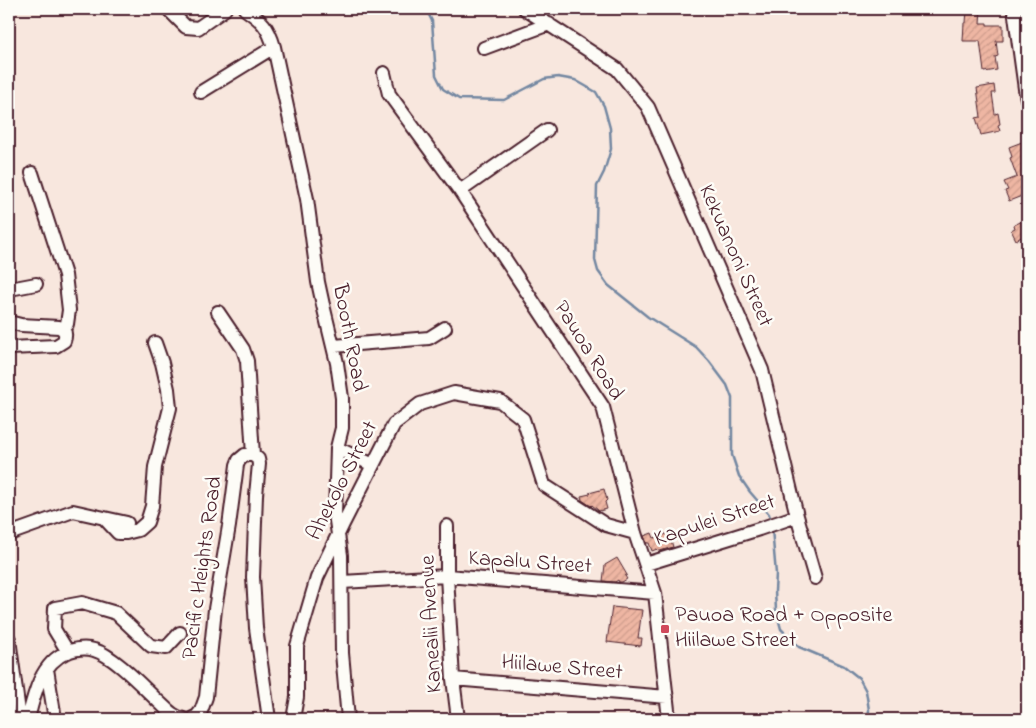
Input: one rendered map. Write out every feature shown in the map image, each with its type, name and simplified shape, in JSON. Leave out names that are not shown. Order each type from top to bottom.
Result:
[{"type":"street","points":[[168,9],[186,27],[198,28],[225,9]]},
{"type":"street","name":"Booth Road","points":[[245,9],[265,26],[274,47],[307,199],[318,282],[337,363],[342,398],[342,428],[337,448],[335,514],[342,582],[342,653],[348,719]]},
{"type":"street","name":"Kekuanoni Street","points":[[525,9],[617,68],[648,108],[762,370],[797,516],[815,578]]},
{"type":"street","points":[[1015,9],[1024,90],[1027,99]]},
{"type":"street","points":[[484,48],[549,24]]},
{"type":"street","points":[[201,92],[274,47]]},
{"type":"street","name":"Pauoa Road","points":[[384,72],[389,94],[460,191],[603,407],[635,533],[655,593],[669,719]]},
{"type":"street","points":[[460,191],[547,130]]},
{"type":"street","points":[[32,173],[65,275],[69,310],[67,324],[63,328]]},
{"type":"street","points":[[9,287],[15,288],[36,284]]},
{"type":"street","points":[[218,312],[242,349],[247,361],[253,455]]},
{"type":"street","points":[[9,322],[21,325],[63,328]]},
{"type":"street","points":[[9,348],[59,345],[65,338],[63,328]]},
{"type":"street","points":[[334,346],[429,338],[445,328]]},
{"type":"street","points":[[104,518],[118,533],[126,533],[138,530],[147,522],[152,506],[155,467],[170,408],[168,389],[155,343]]},
{"type":"street","name":"Ahekolo Street","points":[[293,719],[297,697],[297,646],[317,578],[394,424],[420,404],[454,393],[500,401],[523,419],[544,485],[606,525],[635,533]]},
{"type":"street","points":[[337,448],[373,465]]},
{"type":"street","name":"Pacific Heights Road","points":[[191,719],[201,711],[206,697],[215,609],[237,465],[241,457],[245,455],[253,455],[258,459],[253,577],[256,628],[269,719]]},
{"type":"street","points":[[9,534],[73,511],[127,523]]},
{"type":"street","name":"Kapulei Street","points":[[646,564],[797,516]]},
{"type":"street","name":"Kanealii Avenue","points":[[447,526],[446,576],[453,679],[458,719]]},
{"type":"street","name":"Kapalu Street","points":[[342,582],[446,576],[655,593]]},
{"type":"street","points":[[68,652],[54,629],[55,608],[82,603],[116,613],[151,646],[166,648],[180,633]]},
{"type":"street","points":[[9,639],[20,719]]},
{"type":"street","points":[[28,719],[40,679],[47,669],[59,657],[68,652],[85,648],[100,652],[120,666],[172,715],[184,719]]},
{"type":"street","points":[[47,669],[55,719]]},
{"type":"street","name":"Hiilawe Street","points":[[453,679],[667,696]]},
{"type":"building","points":[[967,9],[981,9],[980,23],[1003,25],[1003,41],[996,41],[998,56],[995,57],[997,70],[984,72],[980,41],[963,41]]},
{"type":"building","points":[[994,85],[995,93],[992,93],[995,114],[998,113],[1000,131],[981,135],[976,118],[981,117],[977,88]]},
{"type":"building","points":[[1022,142],[1027,155],[1027,163],[1022,165],[1027,179],[1027,194],[1009,201],[1005,191],[1008,190],[1004,182],[1017,177],[1010,158],[1012,157],[1009,147]]},
{"type":"building","points":[[1027,219],[1027,234],[1016,240],[1011,230],[1015,228],[1014,225]]},
{"type":"building","points":[[604,489],[607,509],[599,511],[582,500],[581,496]]},
{"type":"building","points":[[652,533],[654,538],[669,533],[673,547],[652,551],[644,536]]},
{"type":"building","points":[[617,558],[627,575],[625,576],[627,579],[622,582],[618,580],[615,582],[603,581],[605,565]]},
{"type":"building","points":[[612,607],[642,610],[638,638],[642,638],[641,646],[607,642]]},
{"type":"waterway","points":[[285,9],[289,11],[340,13],[362,9]]},
{"type":"waterway","points":[[416,9],[428,13],[432,21],[436,75],[443,89],[459,99],[504,100],[544,79],[558,77],[575,80],[596,92],[604,106],[610,128],[611,149],[604,172],[597,186],[595,260],[598,271],[608,285],[648,317],[696,347],[727,385],[732,398],[732,455],[739,476],[769,514],[771,521]]},
{"type":"waterway","points":[[772,529],[776,574],[776,610],[781,629],[799,647],[844,666],[859,678],[866,691],[869,710],[868,719]]},
{"type":"place","name":"Pauoa Road + Opposite Hiilawe Street","points":[[665,629]]}]
